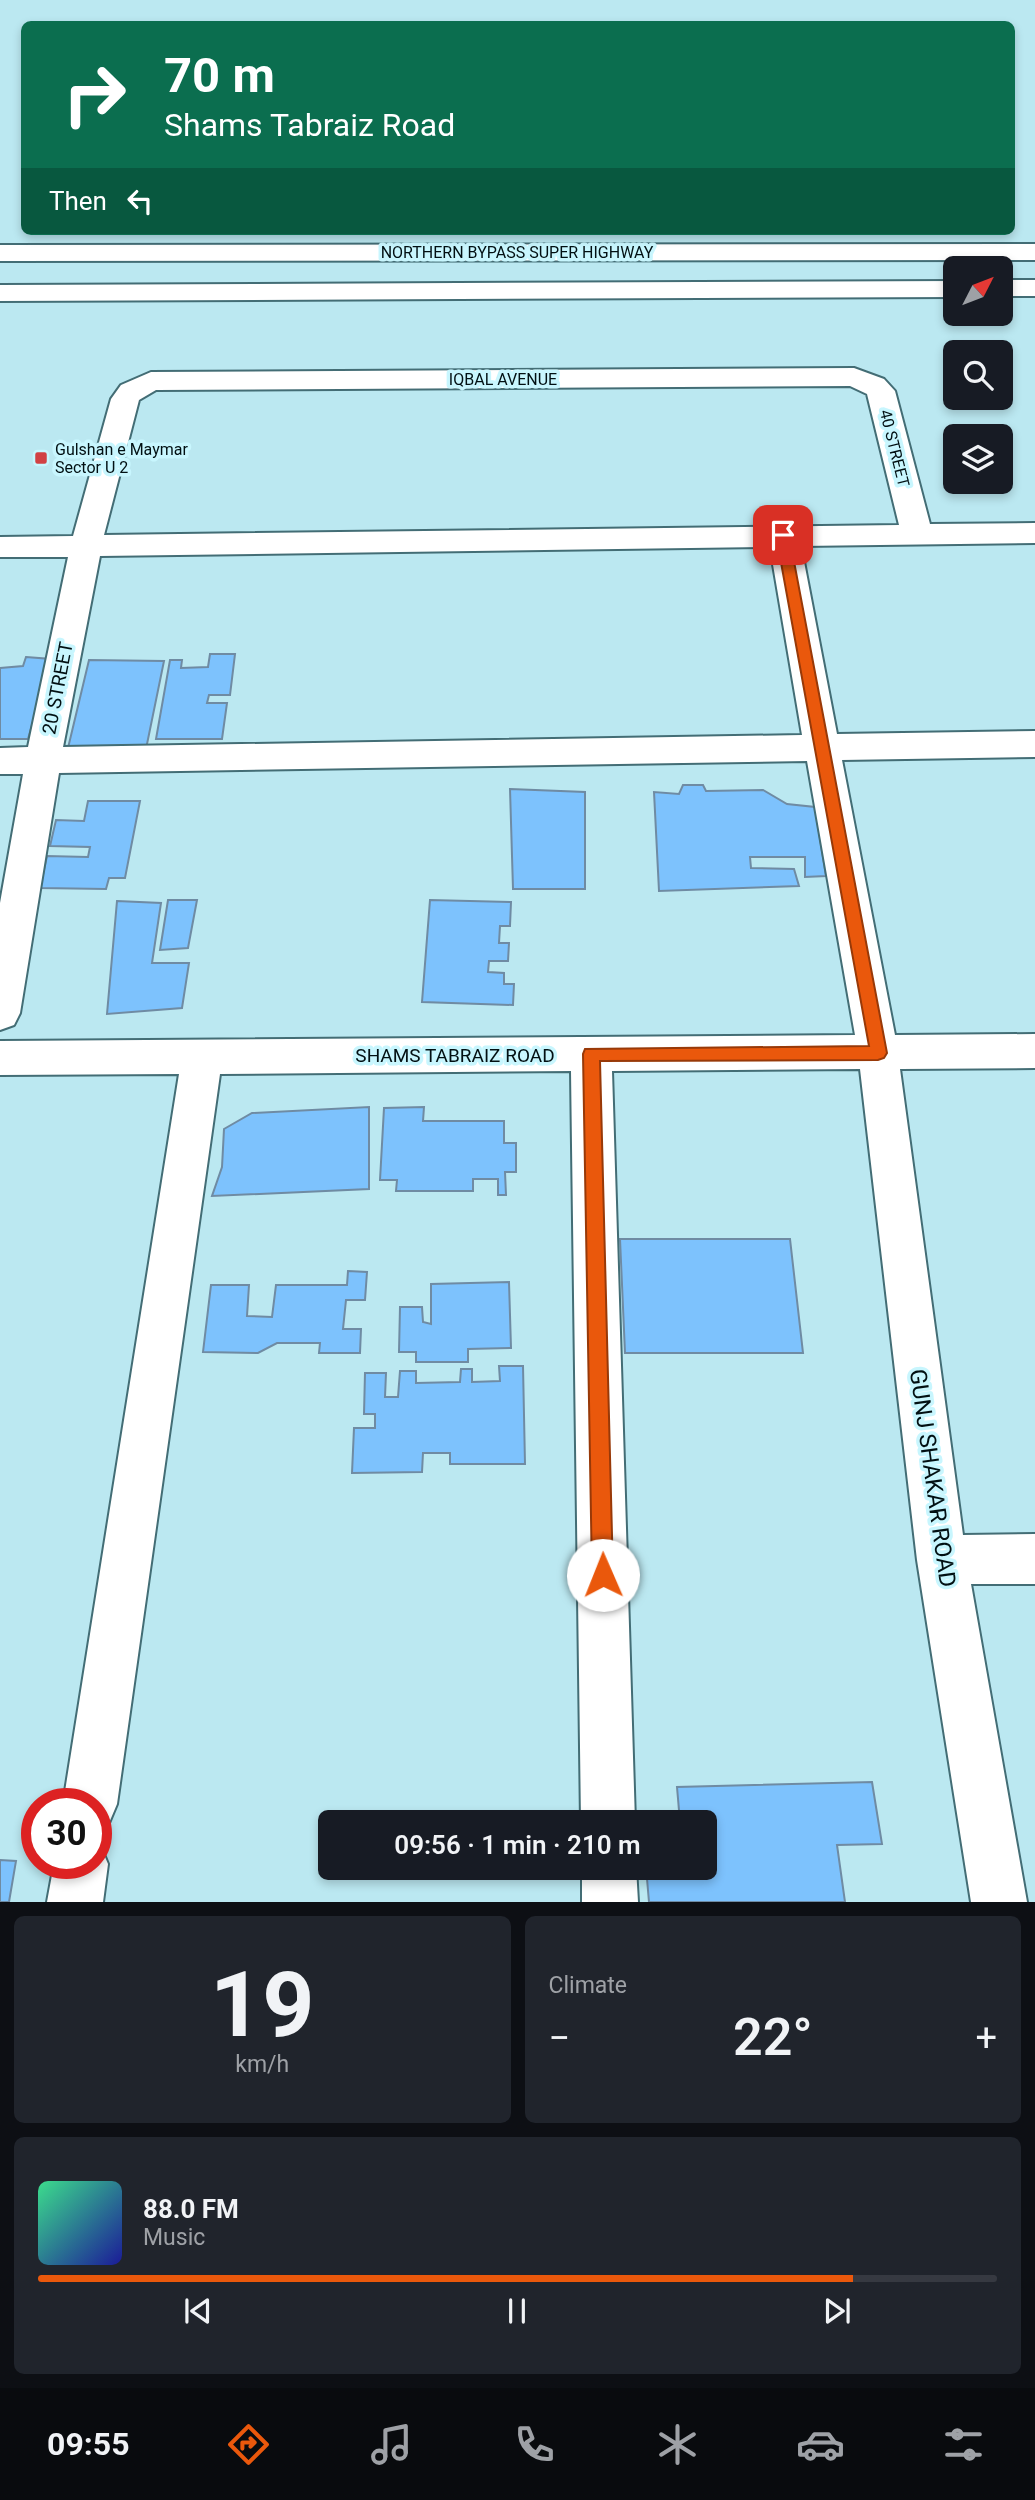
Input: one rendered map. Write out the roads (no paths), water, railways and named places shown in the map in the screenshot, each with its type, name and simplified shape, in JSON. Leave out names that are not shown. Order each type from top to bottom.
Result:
[{"type":"street","name":"NORTHERN BYPASS SUPER HIGHWAY","points":[[0,253],[1035,252]]},
{"type":"street","points":[[1013,288],[1035,288]]},
{"type":"street","name":"NORTHERN BYPASS SUPER HIGHWAY","points":[[0,293],[943,289]]},
{"type":"street","name":"IQBAL AVENUE","points":[[151,381],[855,377]]},
{"type":"street","name":"40 STREET","points":[[855,377],[881,391],[917,534]]},
{"type":"street","name":"20 STREET","points":[[0,1013],[43,761],[86,546],[125,399],[131,391],[151,381]]},
{"type":"street","points":[[0,547],[1035,533]]},
{"type":"street","name":"GUNJ SHAKAR ROAD","points":[[783,535],[878,1053],[942,1560],[999,1902]]},
{"type":"street","points":[[0,761],[1035,744]]},
{"type":"street","name":"SHAMS TABRAIZ ROAD","points":[[0,1058],[1035,1051]]},
{"type":"street","points":[[591,1054],[608,1810]]},
{"type":"street","points":[[92,1788],[202,1057]]},
{"type":"street","points":[[942,1560],[1035,1559]]},
{"type":"street","points":[[75,1902],[79,1879]]},
{"type":"street","points":[[609,1880],[610,1902]]},
{"type":"place","name":"Gulshan e Maymar Sector U 2","points":[[41,458]]}]
